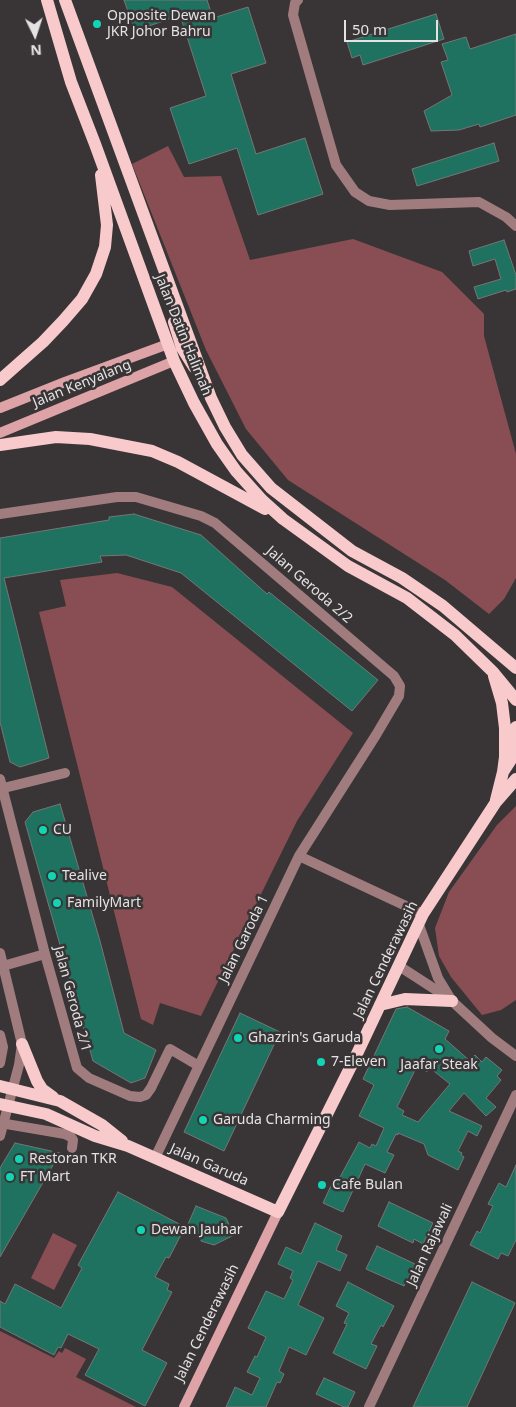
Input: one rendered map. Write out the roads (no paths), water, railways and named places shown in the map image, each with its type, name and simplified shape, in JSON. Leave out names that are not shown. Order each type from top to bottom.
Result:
[{"type":"main road","points":[[42,0],[52,18]]},
{"type":"main road","name":"Jalan Datin Halimah","points":[[47,0],[71,82],[174,361],[194,403],[221,451],[262,500],[283,518],[348,566],[406,598],[455,635],[515,696]]},
{"type":"main road","name":"Jalan Datin Halimah","points":[[65,0],[211,398],[225,427],[242,455],[271,488],[352,551],[402,578],[443,606],[516,668]]},
{"type":"main road","points":[[0,380],[43,342],[82,299],[102,260],[107,225],[95,144]]},
{"type":"main road","points":[[152,236],[151,255],[182,348],[211,398]]},
{"type":"main road","points":[[168,344],[182,348]]},
{"type":"main road","points":[[174,361],[182,348]]},
{"type":"main road","points":[[0,445],[56,437],[90,439],[152,451],[178,462],[283,518]]},
{"type":"main road","points":[[493,672],[511,754]]},
{"type":"main road","points":[[511,754],[516,727]]},
{"type":"main road","name":"Jalan Cenderawasih","points":[[496,802],[503,772],[511,754]]},
{"type":"main road","name":"Jalan Cenderawasih","points":[[278,1212],[421,920],[496,802],[516,779]]},
{"type":"main road","points":[[496,802],[516,792]]},
{"type":"main road","points":[[380,1005],[405,999],[452,1001]]},
{"type":"main road","points":[[22,1044],[37,1082],[42,1089],[60,1101]]},
{"type":"main road","name":"Jalan Garuda","points":[[0,1086],[60,1101],[102,1125],[128,1146]]},
{"type":"main road","name":"Jalan Garuda","points":[[4,1105],[46,1114],[95,1136],[128,1146],[278,1212]]},
{"type":"street","points":[[298,0],[295,3],[293,15],[336,165],[355,192],[369,201],[390,205],[479,202],[506,217],[516,226]]},
{"type":"street","name":"Jalan Kenyalang","points":[[0,408],[168,344]]},
{"type":"street","name":"Jalan Kenyalang","points":[[0,433],[174,361]]},
{"type":"street","name":"Jalan Geroda 2/2","points":[[0,514],[117,497],[136,497],[202,516],[215,523],[394,676],[400,686],[399,696],[299,856]]},
{"type":"street","points":[[1,786],[65,773]]},
{"type":"street","name":"Jalan Geroda 2/1","points":[[1,786],[77,1068],[88,1078],[130,1096],[140,1097],[146,1095],[151,1088],[170,1049],[199,1066]]},
{"type":"street","points":[[299,856],[421,920],[438,978],[452,1001]]},
{"type":"street","name":"Jalan Garoda 1","points":[[155,1158],[299,856]]},
{"type":"street","points":[[0,953],[22,1044],[20,1065],[13,1090],[4,1105],[0,1136]]},
{"type":"street","points":[[3,966],[45,954]]},
{"type":"street","points":[[399,966],[452,1001],[492,1038],[516,1056]]},
{"type":"street","points":[[0,1035],[3,1047],[0,1063]]},
{"type":"street","name":"Jalan Rajawali","points":[[369,1407],[516,1095]]},
{"type":"street","points":[[2,1123],[65,1134],[73,1140],[72,1148]]},
{"type":"street","name":"Jalan Cenderawasih","points":[[184,1407],[278,1212]]},
{"type":"place","name":"Opposite Dewan JKR Johor Bahru","points":[[97,24]]},
{"type":"place","name":"CU","points":[[43,830]]},
{"type":"place","name":"Tealive","points":[[52,876]]},
{"type":"place","name":"FamilyMart","points":[[57,903]]},
{"type":"place","name":"Ghazrin's Garuda","points":[[238,1038]]},
{"type":"place","name":"Jaafar Steak","points":[[439,1049]]},
{"type":"place","name":"7-Eleven","points":[[321,1062]]},
{"type":"place","name":"Garuda Charming","points":[[203,1120]]},
{"type":"place","name":"Restoran TKR","points":[[19,1159]]},
{"type":"place","name":"FT Mart","points":[[10,1177]]},
{"type":"place","name":"Cafe Bulan","points":[[322,1185]]},
{"type":"place","name":"Dewan Jauhar","points":[[141,1230]]}]
